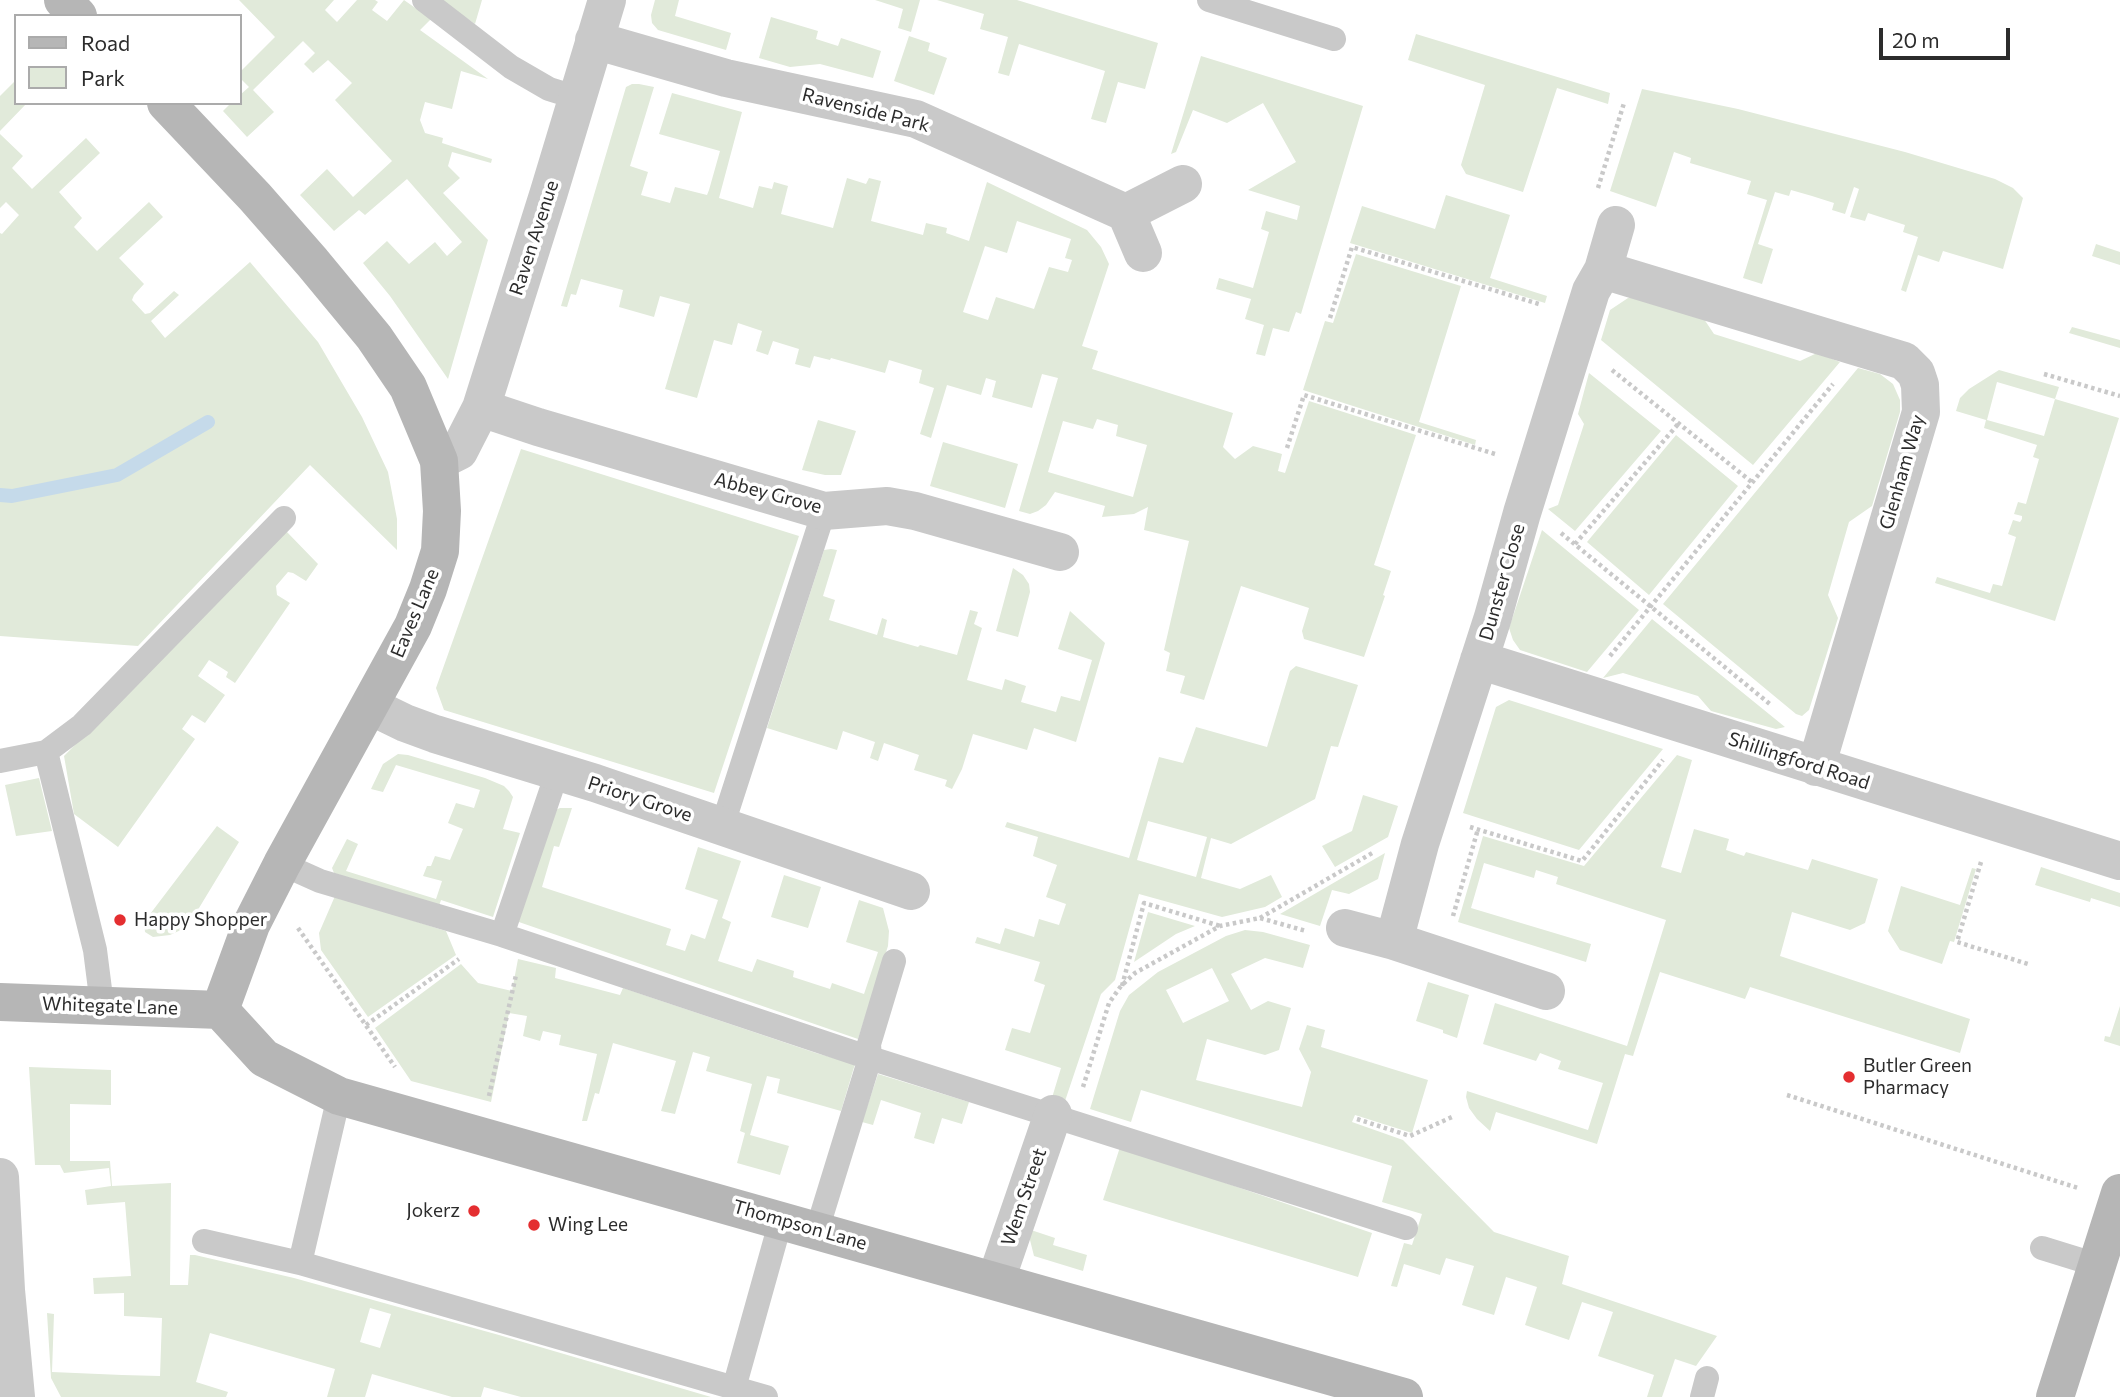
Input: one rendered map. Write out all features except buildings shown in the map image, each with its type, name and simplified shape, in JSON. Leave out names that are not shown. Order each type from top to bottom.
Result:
[{"type":"main road","points":[[63,0],[76,14]]},
{"type":"main road","name":"Eaves Lane","points":[[168,105],[255,197],[374,337],[408,387],[439,461],[442,512],[440,551],[413,626],[251,925],[220,1010]]},
{"type":"main road","name":"Whitegate Lane","points":[[0,1002],[220,1010]]},
{"type":"main road","name":"Thompson Lane","points":[[220,1010],[264,1058],[339,1096],[1404,1397]]},
{"type":"main road","points":[[2055,1397],[2120,1193]]},
{"type":"street","name":"Raven Avenue","points":[[439,461],[459,451],[481,408],[607,0]]},
{"type":"street","name":"Ravenside Park","points":[[594,40],[726,78],[916,119],[1126,213]]},
{"type":"street","points":[[1143,253],[1126,213],[1183,184]]},
{"type":"street","name":"Dunster Close","points":[[1394,941],[1424,832],[1591,291],[1604,270],[1607,212]]},
{"type":"street","name":"Glenham Way","points":[[1604,270],[1904,361],[1916,373],[1920,385],[1921,412],[1816,766]]},
{"type":"street","name":"Abbey Grove","points":[[481,408],[824,511],[887,506],[915,511],[1060,552]]},
{"type":"street","name":"Shillingford Road","points":[[1479,660],[2120,861]]},
{"type":"street","name":"Priory Grove","points":[[370,706],[435,734],[595,783],[911,891]]},
{"type":"street","points":[[1345,928],[1394,941],[1546,991]]},
{"type":"street","name":"Wem Street","points":[[996,1280],[1053,1114]]},
{"type":"street","points":[[0,1177],[2,1278],[16,1397]]},
{"type":"lane","points":[[424,0],[511,67],[549,89],[578,98]]},
{"type":"lane","points":[[1209,0],[1334,39]]},
{"type":"lane","points":[[722,827],[824,511]]},
{"type":"lane","points":[[0,761],[46,752],[82,725],[284,518]]},
{"type":"lane","points":[[46,752],[95,950],[102,1005]]},
{"type":"lane","points":[[513,938],[557,773]]},
{"type":"lane","points":[[282,864],[320,881],[513,938],[870,1058],[1406,1228]]},
{"type":"lane","points":[[734,1388],[870,1058],[869,1044],[894,961]]},
{"type":"lane","points":[[300,1264],[339,1096]]},
{"type":"lane","points":[[204,1241],[300,1264],[766,1397]]},
{"type":"lane","points":[[2042,1248],[2098,1265]]},
{"type":"path","points":[[1607,212],[1598,190],[1624,103]]},
{"type":"path","points":[[1330,318],[1352,247],[1550,307]]},
{"type":"path","points":[[1609,368],[1753,483]]},
{"type":"path","points":[[2045,374],[2120,396]]},
{"type":"path","points":[[1604,664],[1840,375]]},
{"type":"path","points":[[1287,448],[1304,395],[1503,457]]},
{"type":"path","points":[[1575,544],[1679,423]]},
{"type":"path","points":[[1556,529],[1780,712]]},
{"type":"path","points":[[1466,826],[1582,861],[1666,757]]},
{"type":"path","points":[[1452,919],[1478,829]]},
{"type":"path","points":[[1053,1114],[1076,1108],[1109,1003],[1135,973],[1220,926],[1260,918],[1375,852]]},
{"type":"path","points":[[1982,858],[1957,942],[2028,964]]},
{"type":"path","points":[[1121,986],[1144,903],[1220,926]]},
{"type":"path","points":[[1260,918],[1318,934],[1345,928]]},
{"type":"path","points":[[297,927],[396,1068]]},
{"type":"path","points":[[366,1025],[462,956],[513,938],[489,1098]]},
{"type":"path","points":[[1787,1095],[2079,1188]]},
{"type":"path","points":[[1357,1119],[1410,1136],[1451,1117]]},
{"type":"green space","points":[[239,0],[334,0],[325,10],[337,22],[357,0],[378,2],[372,10],[387,21],[404,0],[431,19],[420,30],[488,79],[461,71],[452,109],[425,102],[420,120],[425,133],[443,138],[442,143],[492,159],[491,163],[452,152],[448,166],[460,178],[443,193],[488,240],[448,379],[390,296],[363,263],[387,241],[409,264],[435,242],[447,256],[462,242],[407,179],[365,215],[359,210],[334,231],[300,195],[327,169],[353,197],[392,161],[335,100],[352,83],[328,60],[313,73],[304,64],[315,53],[303,41],[253,90],[274,112],[247,137],[223,111],[229,105],[242,105],[242,93],[249,87],[242,80],[242,70],[275,37]]},
{"type":"green space","points":[[440,0],[482,0],[475,24]]},
{"type":"green space","points":[[655,0],[679,0],[675,16],[731,33],[726,50],[658,30],[652,23],[651,15]]},
{"type":"green space","points":[[875,0],[920,0],[911,32],[898,28],[903,9]]},
{"type":"green space","points":[[937,0],[1017,0],[1158,43],[1145,89],[1118,82],[1106,123],[1091,119],[1105,71],[1019,44],[1009,76],[998,73],[1008,37],[980,29],[984,14]]},
{"type":"green space","points":[[771,17],[818,31],[816,39],[838,46],[841,38],[881,51],[873,78],[820,64],[790,67],[759,58]]},
{"type":"green space","points":[[1416,34],[1610,93],[1608,104],[1557,88],[1523,192],[1466,174],[1461,165],[1485,85],[1408,60]]},
{"type":"green space","points":[[909,36],[930,43],[928,51],[947,58],[934,95],[894,81]]},
{"type":"green space","points":[[1201,56],[1363,106],[1301,314],[1296,312],[1289,332],[1273,328],[1265,356],[1256,354],[1264,325],[1245,319],[1251,299],[1216,289],[1219,278],[1253,288],[1269,232],[1261,229],[1266,211],[1297,220],[1300,206],[1248,190],[1296,162],[1263,103],[1227,123],[1193,110],[1176,152],[1171,154]]},
{"type":"green space","points":[[14,82],[14,105],[25,105],[0,131],[0,96]]},
{"type":"green space","points":[[639,84],[654,87],[630,166],[648,172],[641,195],[670,203],[675,187],[707,195],[709,190],[720,151],[659,134],[672,93],[742,112],[719,198],[753,208],[759,186],[772,189],[774,182],[788,186],[781,214],[833,228],[847,178],[866,184],[869,178],[881,181],[871,221],[923,235],[926,223],[947,228],[946,233],[969,241],[987,182],[1087,230],[1101,247],[1109,264],[1082,346],[1098,351],[1092,369],[1233,413],[1223,447],[1235,459],[1253,446],[1282,454],[1278,471],[1285,473],[1309,401],[1416,435],[1374,565],[1391,571],[1364,657],[1304,639],[1302,631],[1309,608],[1241,586],[1204,700],[1180,693],[1185,676],[1166,671],[1170,653],[1164,650],[1189,541],[1144,530],[1148,507],[1134,514],[1102,517],[1105,506],[1055,492],[1038,511],[1030,514],[1019,511],[1058,378],[1042,374],[1032,408],[992,397],[996,381],[986,378],[981,395],[947,385],[931,438],[920,434],[934,388],[919,383],[922,370],[889,360],[885,373],[814,356],[810,368],[795,364],[799,349],[773,341],[768,355],[756,351],[762,331],[738,323],[732,345],[714,340],[697,398],[665,389],[690,304],[660,296],[654,317],[619,307],[623,290],[581,279],[576,295],[571,294],[567,307],[561,306],[626,87]],"holes":[[[1017,221],[1071,239],[1065,258],[1072,260],[1068,272],[1049,267],[1034,309],[996,297],[988,320],[963,312],[985,246],[1007,253]],[[1097,419],[1118,425],[1116,436],[1147,445],[1133,497],[1048,472],[1063,421],[1093,429]]]},
{"type":"green space","points":[[1642,89],[1738,109],[1905,152],[1995,179],[2013,188],[2023,198],[2003,269],[1943,251],[1939,262],[1918,255],[1906,292],[1901,290],[1918,237],[1903,232],[1905,225],[1868,213],[1865,221],[1850,217],[1859,189],[1854,187],[1845,214],[1832,210],[1834,203],[1812,196],[1791,190],[1789,196],[1775,192],[1758,244],[1773,249],[1762,284],[1743,278],[1767,200],[1747,194],[1751,181],[1690,163],[1691,158],[1674,152],[1656,207],[1610,191]]},
{"type":"green space","points":[[0,134],[23,156],[12,168],[32,189],[86,138],[100,153],[59,192],[82,218],[74,227],[97,251],[149,202],[163,217],[119,258],[144,284],[132,300],[145,314],[150,313],[174,291],[179,295],[151,321],[165,338],[250,262],[318,342],[362,417],[388,472],[397,519],[397,550],[310,465],[138,646],[0,636],[0,233],[2,234],[19,215],[6,202],[0,208]]},
{"type":"green space","points":[[1446,195],[1510,215],[1490,278],[1547,296],[1545,303],[1350,243],[1362,206],[1435,229]]},
{"type":"green space","points":[[2096,244],[2120,252],[2120,265],[2092,256]]},
{"type":"green space","points":[[1356,254],[1461,286],[1419,422],[1476,440],[1475,445],[1303,390],[1325,321],[1333,323]]},
{"type":"green space","points":[[1628,298],[1640,298],[1704,319],[1714,334],[1800,361],[1817,353],[1840,362],[1753,465],[1601,340],[1610,310]]},
{"type":"green space","points":[[2072,327],[2120,340],[2120,348],[2069,333]]},
{"type":"green space","points":[[1858,368],[1880,374],[1893,384],[1900,400],[1900,412],[1872,506],[1849,522],[1828,595],[1838,618],[1809,710],[1802,716],[1796,714],[1663,604]]},
{"type":"green space","points":[[1999,370],[2059,387],[2055,399],[2119,418],[2055,621],[1935,583],[1937,577],[1990,593],[1993,584],[2002,586],[2016,537],[2008,534],[2013,520],[2020,522],[2022,519],[2022,516],[2014,514],[2018,502],[2026,504],[2039,459],[2033,457],[2037,445],[1984,428],[1986,420],[1956,411],[1960,398]],"holes":[[[1997,382],[2055,399],[2044,436],[1987,420]]]},
{"type":"green space","points":[[1589,373],[1661,431],[1575,531],[1548,509],[1558,505],[1584,424],[1578,414]]},
{"type":"green space","points":[[818,420],[856,431],[841,475],[802,470]]},
{"type":"green space","points":[[1676,435],[1738,486],[1649,595],[1587,542]]},
{"type":"green space","points":[[943,442],[1018,464],[1005,508],[930,486]]},
{"type":"green space","points":[[521,449],[799,536],[714,793],[444,710],[436,688]]},
{"type":"green space","points":[[1542,530],[1639,610],[1587,672],[1520,650],[1509,628]]},
{"type":"green space","points":[[286,531],[318,564],[306,581],[288,572],[276,586],[277,595],[290,603],[235,683],[226,677],[228,672],[209,660],[198,676],[225,695],[205,723],[192,715],[182,729],[195,739],[118,847],[74,814],[64,756]]},
{"type":"green space","points":[[824,550],[837,550],[823,596],[835,600],[829,620],[877,635],[882,618],[887,620],[883,637],[957,655],[970,610],[978,612],[974,624],[982,628],[967,680],[1002,690],[1005,679],[1026,686],[1021,702],[1056,712],[1061,696],[1080,701],[1092,660],[1058,649],[1070,611],[1105,643],[1076,742],[1034,728],[1027,750],[973,734],[962,769],[952,789],[945,786],[947,780],[914,770],[919,755],[884,743],[878,761],[870,758],[875,742],[843,731],[837,750],[767,728]]},
{"type":"green space","points":[[1013,568],[1023,575],[1029,584],[1030,592],[1018,637],[996,631]]},
{"type":"green space","points":[[1652,619],[1785,727],[1776,729],[1711,711],[1698,696],[1623,673],[1603,678]]},
{"type":"green space","points":[[1296,666],[1358,685],[1338,747],[1331,746],[1315,799],[1231,844],[1211,838],[1201,878],[1240,889],[1271,875],[1282,897],[1265,907],[1222,917],[1139,894],[1115,980],[1101,994],[1064,1104],[1051,1101],[1061,1068],[1005,1050],[1012,1028],[1030,1033],[1045,985],[1034,981],[1040,962],[975,943],[977,937],[1000,944],[1005,928],[1034,937],[1039,919],[1059,925],[1066,904],[1046,897],[1057,865],[1033,856],[1038,837],[1005,827],[1007,822],[1129,858],[1159,757],[1183,763],[1196,727],[1267,747],[1290,671]],"holes":[[[1148,821],[1207,837],[1196,877],[1137,860]]]},
{"type":"green space","points":[[1509,700],[1663,749],[1579,850],[1463,813],[1496,707]]},
{"type":"green space","points":[[398,754],[485,778],[504,786],[513,797],[503,829],[520,833],[493,917],[441,900],[439,906],[334,873],[332,868],[347,839],[358,844],[346,871],[436,899],[442,881],[423,876],[427,866],[431,866],[435,856],[450,860],[463,829],[448,823],[456,803],[474,808],[480,790],[396,765],[383,792],[371,789],[383,764]]},
{"type":"green space","points":[[1677,755],[1692,760],[1661,867],[1681,873],[1694,829],[1729,839],[1726,850],[1744,856],[1746,852],[1808,870],[1812,859],[1878,879],[1865,923],[1850,930],[1792,912],[1780,956],[1970,1019],[1960,1053],[1750,987],[1745,999],[1660,972],[1633,1056],[1625,1054],[1597,1144],[1496,1112],[1490,1131],[1469,1108],[1467,1091],[1588,1130],[1603,1083],[1558,1069],[1561,1061],[1540,1053],[1536,1061],[1483,1044],[1495,1003],[1627,1046],[1666,920],[1556,884],[1558,877],[1536,870],[1534,878],[1484,863],[1471,908],[1591,944],[1586,962],[1458,922],[1483,836],[1584,866]]},
{"type":"green space","points":[[39,778],[52,831],[16,836],[5,785]]},
{"type":"green space","points":[[1363,795],[1398,806],[1388,837],[1335,867],[1322,846],[1352,831]]},
{"type":"green space","points":[[560,808],[572,808],[559,847],[554,846],[542,887],[671,929],[666,945],[685,951],[691,934],[705,939],[718,900],[685,889],[698,847],[741,861],[722,918],[731,922],[718,961],[752,972],[757,959],[794,971],[793,977],[830,989],[832,983],[864,994],[878,952],[846,942],[859,900],[883,908],[889,931],[888,946],[858,1039],[516,921],[551,812]]},
{"type":"green space","points":[[217,826],[239,842],[199,908],[183,929],[170,935],[153,937],[145,932],[144,922]]},
{"type":"green space","points":[[1385,853],[1378,879],[1349,894],[1332,890],[1320,926],[1280,914]]},
{"type":"green space","points":[[2041,867],[2120,893],[2120,907],[2091,898],[2090,902],[2035,885]]},
{"type":"green space","points":[[1972,868],[1976,869],[1954,942],[1950,941],[1942,964],[1900,950],[1888,931],[1901,886],[1960,905]]},
{"type":"green space","points":[[784,875],[821,887],[808,928],[771,917]]},
{"type":"green space","points":[[335,896],[446,931],[456,955],[368,1017],[321,950],[319,933]]},
{"type":"green space","points":[[1148,912],[1195,926],[1176,934],[1134,962]]},
{"type":"green space","points":[[1245,930],[1310,945],[1303,968],[1265,958],[1231,974],[1251,1010],[1268,1001],[1291,1008],[1279,1050],[1265,1055],[1207,1039],[1196,1080],[1302,1107],[1311,1072],[1299,1049],[1307,1025],[1325,1030],[1321,1047],[1428,1080],[1412,1133],[1355,1115],[1352,1122],[1403,1140],[1494,1232],[1569,1256],[1562,1284],[1717,1336],[1696,1366],[1675,1359],[1662,1397],[1647,1397],[1654,1375],[1598,1356],[1613,1312],[1582,1302],[1569,1340],[1525,1325],[1537,1287],[1506,1277],[1494,1315],[1462,1305],[1474,1266],[1446,1258],[1440,1275],[1404,1264],[1397,1287],[1391,1286],[1404,1243],[1412,1245],[1422,1214],[1382,1202],[1392,1166],[1141,1090],[1131,1122],[1090,1109],[1120,1011],[1129,995],[1158,972],[1226,936]],"holes":[[[1212,968],[1229,1001],[1183,1023],[1166,990]]]},
{"type":"green space","points":[[518,959],[556,968],[555,978],[620,995],[623,988],[855,1064],[841,1111],[777,1093],[780,1079],[767,1076],[750,1135],[789,1146],[780,1175],[737,1163],[745,1133],[740,1131],[752,1084],[706,1071],[710,1057],[693,1052],[675,1114],[661,1111],[676,1061],[613,1043],[599,1094],[595,1093],[587,1121],[582,1121],[597,1054],[559,1045],[561,1035],[543,1031],[540,1041],[523,1036],[527,1016],[509,1013],[491,1102],[411,1081],[375,1028],[461,964],[478,983],[512,991]]},
{"type":"green space","points":[[1428,982],[1469,995],[1457,1038],[1416,1021]]},
{"type":"green space","points":[[2120,1006],[2120,1046],[2104,1041],[2105,1036],[2110,1037]]},
{"type":"green space","points":[[29,1067],[111,1070],[111,1105],[70,1104],[70,1161],[110,1161],[112,1186],[171,1183],[170,1285],[188,1285],[190,1255],[195,1255],[294,1278],[711,1397],[521,1397],[484,1387],[481,1397],[452,1397],[372,1374],[365,1397],[327,1397],[335,1369],[210,1333],[196,1382],[228,1392],[226,1397],[61,1397],[51,1378],[47,1313],[54,1314],[52,1372],[160,1376],[162,1318],[124,1316],[124,1293],[94,1294],[93,1278],[131,1276],[125,1202],[87,1205],[85,1190],[111,1186],[109,1168],[64,1173],[60,1165],[35,1165]],"holes":[[[370,1308],[391,1314],[380,1348],[360,1342]]]},
{"type":"green space","points":[[878,1074],[969,1102],[962,1124],[942,1118],[934,1144],[914,1138],[921,1113],[881,1100],[873,1125],[862,1122]]},
{"type":"green space","points":[[1120,1147],[1372,1233],[1358,1277],[1103,1200]]},
{"type":"green space","points":[[1031,1230],[1055,1238],[1053,1245],[1087,1255],[1083,1271],[1034,1256],[1029,1236]]},
{"type":"waterway","points":[[0,495],[12,496],[117,475],[208,422]]},
{"type":"place","name":"Happy Shopper","points":[[120,920]]},
{"type":"place","name":"Butler Green Pharmacy","points":[[1849,1077]]},
{"type":"place","name":"Jokerz","points":[[474,1211]]},
{"type":"place","name":"Wing Lee","points":[[534,1225]]}]
